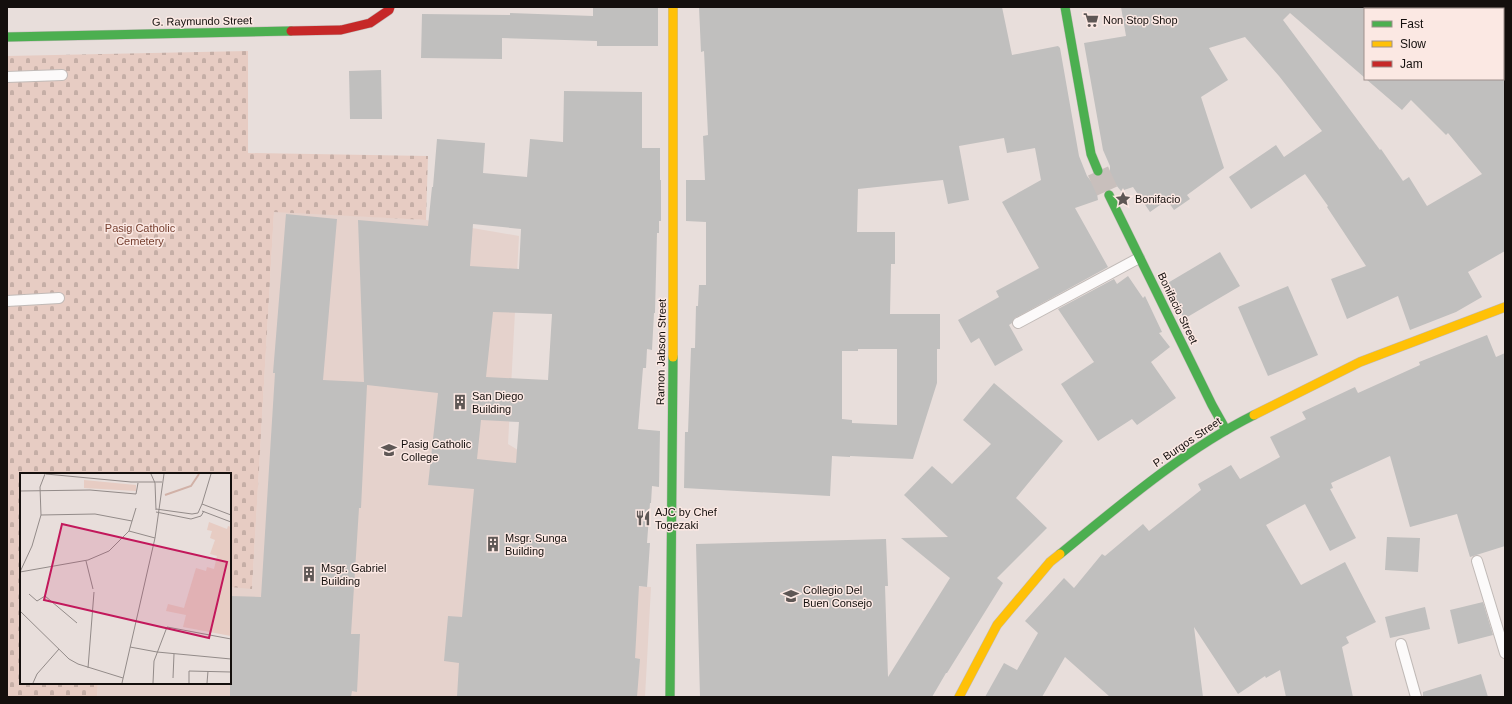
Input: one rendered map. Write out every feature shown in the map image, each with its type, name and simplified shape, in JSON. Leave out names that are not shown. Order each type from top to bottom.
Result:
[{"type":"main road","name":"G. Raymundo Street","points":[[7,37],[341,30],[370,23],[389,10],[390,7]]},
{"type":"main road","name":"Ramon Jabson Street","points":[[670,697],[674,230],[673,7]]},
{"type":"main road","points":[[1065,7],[1090,154],[1098,171]]},
{"type":"main road","name":"Bonifacio Street","points":[[1109,196],[1226,430]]},
{"type":"main road","name":"P. Burgos Street","points":[[959,697],[997,625],[1050,562],[1135,493],[1226,430],[1360,362],[1505,307]]},
{"type":"lane","points":[[7,78],[62,75]]},
{"type":"lane","points":[[1018,323],[1139,258]]},
{"type":"lane","points":[[7,301],[59,298]]},
{"type":"lane","points":[[1477,561],[1505,653]]},
{"type":"lane","points":[[1401,644],[1416,697]]},
{"type":"shaded area","name":"Pasig Catholic College","points":[[274,211],[426,220],[519,236],[508,444],[528,456],[522,581],[651,587],[645,697],[97,697],[98,684],[231,684],[231,587],[252,588]]},
{"type":"green space","name":"Pasig Catholic Cemetery","points":[[248,51],[248,153],[428,156],[426,220],[274,212],[252,589],[231,587],[231,473],[20,473],[20,684],[98,684],[97,697],[7,697],[7,56]]},
{"type":"building","points":[[593,7],[658,7],[658,46],[597,46],[597,41],[502,38],[502,59],[421,58],[422,14],[510,15],[510,13],[593,16]]},
{"type":"building","points":[[699,7],[1002,7],[1012,55],[1058,46],[1060,48],[1079,156],[1087,176],[1091,181],[1102,183],[1108,179],[1110,166],[1103,150],[1084,43],[1126,36],[1121,7],[1365,7],[1364,77],[1290,13],[1283,20],[1380,150],[1381,149],[1403,181],[1409,177],[1427,206],[1482,174],[1448,133],[1446,135],[1411,100],[1402,110],[1367,80],[1504,80],[1505,58],[1505,251],[1468,272],[1482,297],[1456,312],[1410,330],[1398,296],[1347,319],[1331,279],[1366,266],[1327,207],[1328,206],[1305,174],[1251,209],[1229,177],[1276,145],[1284,157],[1322,131],[1279,76],[1245,37],[1209,48],[1228,80],[1201,97],[1224,168],[1187,195],[1190,199],[1174,210],[1167,200],[1150,212],[1133,187],[1121,191],[1116,185],[1109,183],[1103,184],[1099,188],[1097,194],[1098,200],[1075,208],[1108,267],[1015,318],[1009,325],[1023,350],[995,366],[979,338],[971,343],[958,320],[999,297],[996,291],[1039,268],[1002,202],[1041,180],[1035,148],[1007,153],[1004,138],[959,146],[969,200],[948,204],[943,180],[858,189],[857,232],[895,232],[895,264],[891,264],[890,314],[940,314],[940,349],[937,349],[937,383],[913,459],[832,456],[830,496],[684,488],[685,432],[688,432],[691,348],[695,348],[696,306],[698,306],[699,285],[706,285],[706,222],[686,221],[686,180],[705,180],[703,136],[708,135],[704,51],[701,52]],"holes":[[[858,349],[897,349],[897,425],[852,423],[852,420],[842,419],[842,351],[858,351]]]},
{"type":"building","points":[[381,70],[382,119],[350,119],[349,71]]},
{"type":"building","points":[[564,91],[642,92],[642,148],[660,148],[661,221],[659,221],[659,233],[657,233],[655,313],[652,350],[647,349],[646,368],[643,368],[638,429],[660,431],[659,487],[652,486],[647,543],[650,543],[647,587],[639,586],[635,658],[640,659],[637,697],[457,697],[459,663],[444,661],[448,616],[462,617],[474,489],[428,485],[438,393],[367,385],[361,508],[359,508],[351,634],[360,634],[357,692],[352,691],[351,697],[230,697],[231,596],[261,597],[275,373],[273,373],[286,214],[337,219],[323,380],[364,382],[358,220],[428,226],[437,139],[485,143],[483,173],[527,177],[530,139],[563,142]],"holes":[[[473,224],[521,229],[519,269],[470,266]],[[493,312],[552,314],[548,380],[486,377]],[[481,420],[519,422],[516,463],[477,459]]]},
{"type":"building","points":[[1220,252],[1240,286],[1184,319],[1166,284]]},
{"type":"building","points":[[1128,276],[1143,298],[1145,296],[1162,332],[1159,333],[1170,347],[1151,362],[1176,398],[1137,425],[1132,419],[1098,441],[1061,384],[1094,362],[1058,309],[1114,279],[1117,284]]},
{"type":"building","points":[[1288,286],[1318,355],[1268,376],[1238,307]]},
{"type":"building","points":[[1487,335],[1496,357],[1505,353],[1505,546],[1470,557],[1457,514],[1410,527],[1390,456],[1331,483],[1333,488],[1330,489],[1356,538],[1330,551],[1305,504],[1266,525],[1301,585],[1345,562],[1376,622],[1346,637],[1349,643],[1342,647],[1353,697],[1286,697],[1280,670],[1266,678],[1265,676],[1238,694],[1194,627],[1203,697],[1110,697],[1065,657],[1042,697],[985,697],[1004,663],[1017,670],[1038,633],[1025,621],[1064,578],[1074,588],[1102,554],[1105,556],[1143,524],[1149,531],[1201,490],[1198,484],[1231,465],[1240,479],[1280,457],[1270,437],[1306,419],[1302,412],[1355,387],[1358,393],[1420,365],[1419,362]]},
{"type":"building","points":[[994,383],[1063,441],[1016,498],[1047,528],[997,578],[1003,583],[932,697],[700,697],[696,544],[886,539],[888,586],[885,586],[888,677],[950,578],[901,538],[948,537],[904,495],[932,466],[952,484],[991,444],[963,420]]},
{"type":"building","points":[[1387,537],[1420,538],[1418,572],[1385,570]]},
{"type":"building","points":[[1483,602],[1493,635],[1458,644],[1450,610]]},
{"type":"building","points":[[1425,607],[1430,629],[1390,638],[1385,617]]},
{"type":"building","points":[[1481,674],[1488,697],[1423,697],[1423,692]]},
{"type":"tunnel","points":[[1098,171],[1109,195]]},
{"type":"traffic: fast","points":[[1065,7],[1091,154],[1098,171]]},
{"type":"traffic: fast","points":[[7,37],[291,31]]},
{"type":"traffic: fast","points":[[1109,195],[1212,405],[1226,430]]},
{"type":"traffic: fast","points":[[670,697],[673,357]]},
{"type":"traffic: fast","points":[[1060,554],[1153,479],[1178,461],[1228,429],[1254,415]]},
{"type":"traffic: slow","points":[[673,7],[673,357]]},
{"type":"traffic: slow","points":[[1254,415],[1360,362],[1505,307]]},
{"type":"traffic: slow","points":[[959,697],[997,625],[1050,562],[1060,554]]},
{"type":"traffic: jam","points":[[291,31],[341,30],[370,23],[389,10],[390,7]]},
{"type":"place","name":"Non Stop Shop","points":[[1091,20]]},
{"type":"place","name":"Bonifacio","points":[[1123,199]]},
{"type":"place","name":"San Diego Building","points":[[460,402]]},
{"type":"place","name":"Pasig Catholic College","points":[[389,450]]},
{"type":"place","name":"AJC by Chef Togezaki","points":[[643,518]]},
{"type":"place","name":"Msgr. Sunga Building","points":[[493,544]]},
{"type":"place","name":"Msgr. Gabriel Building","points":[[309,574]]},
{"type":"place","name":"Collegio Del Buen Consejo","points":[[791,596]]}]
